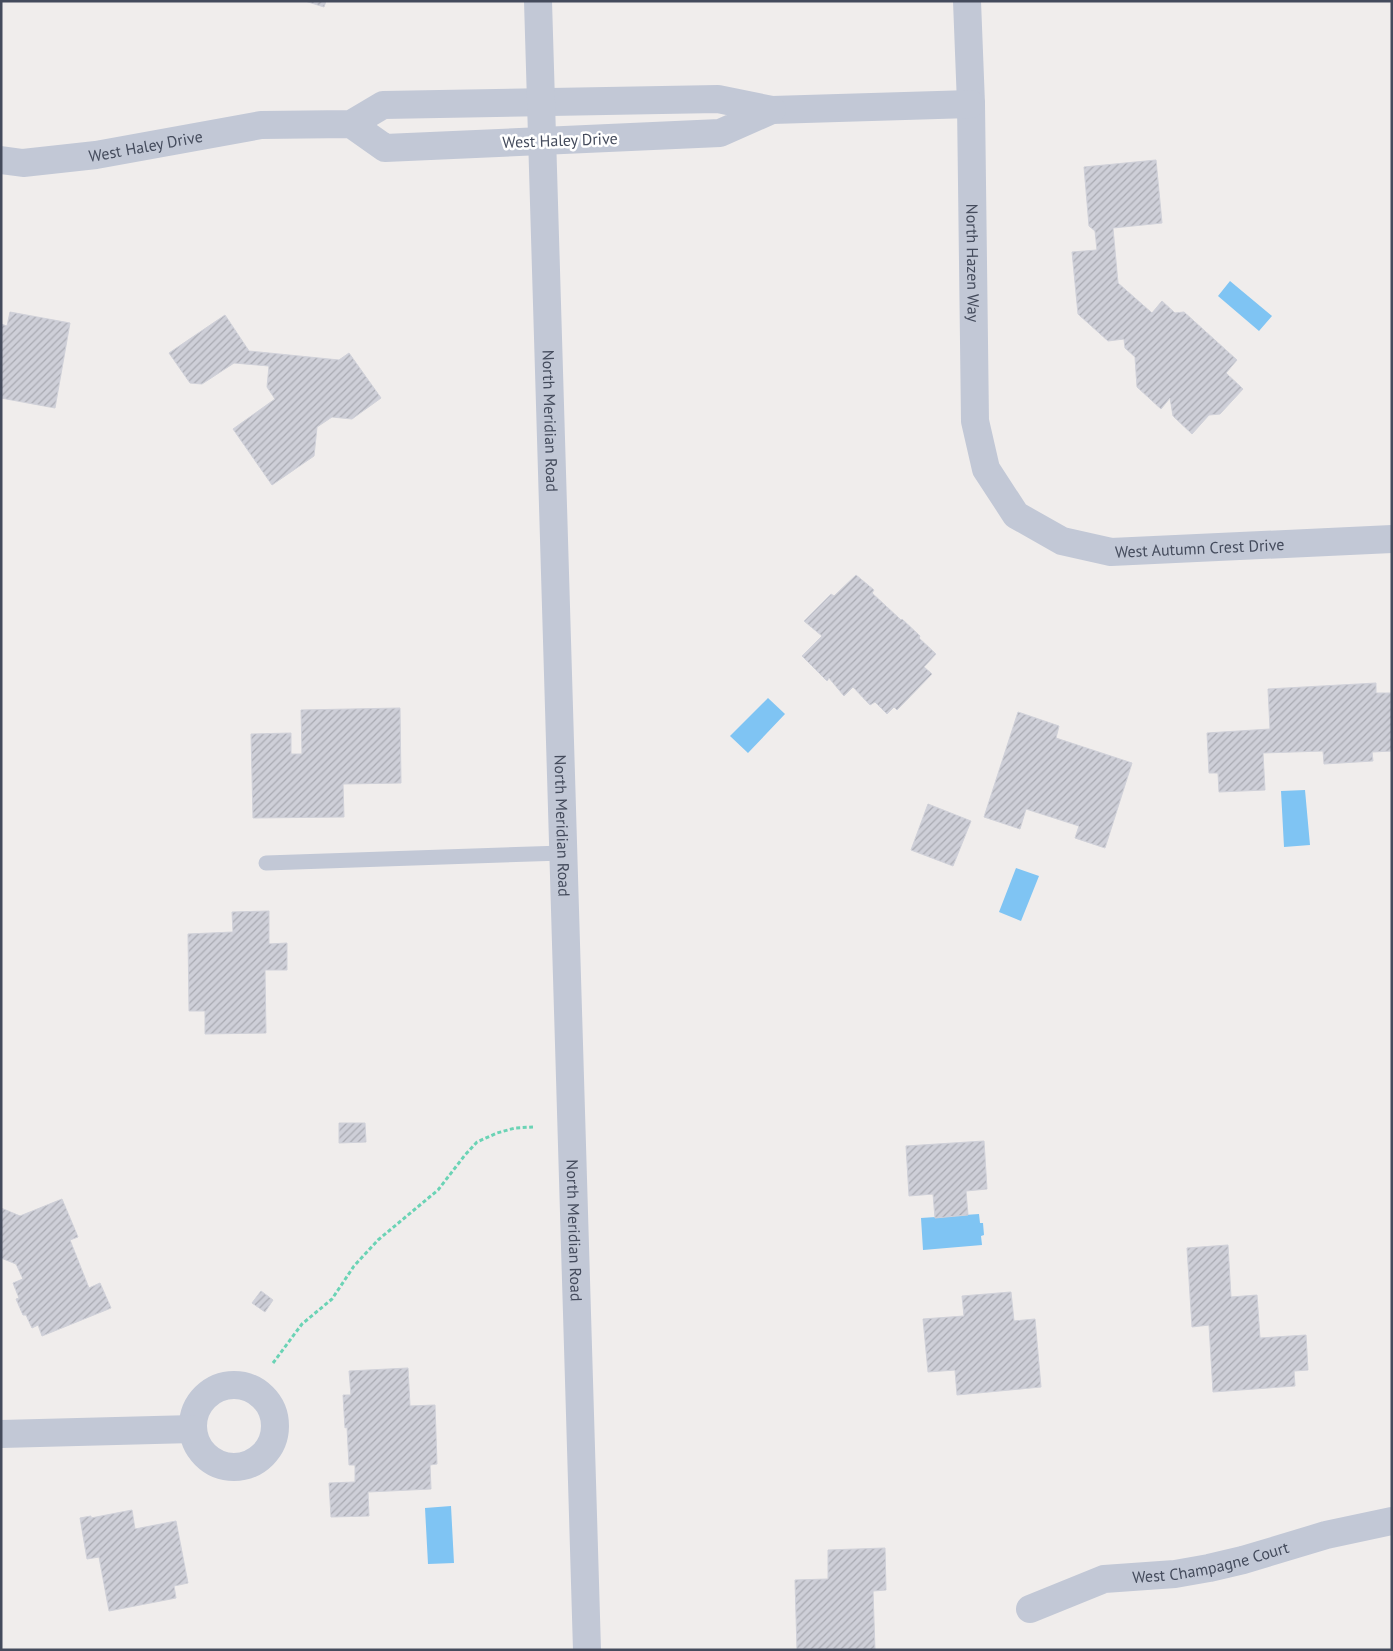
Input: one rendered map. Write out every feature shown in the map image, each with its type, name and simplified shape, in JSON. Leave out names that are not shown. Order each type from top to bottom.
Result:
[{"type":"street","name":"North Meridian Road","points":[[538,1],[587,1650]]},
{"type":"street","name":"North Hazen Way","points":[[967,1],[971,104],[975,421],[986,469],[1016,514]]},
{"type":"street","name":"West Haley Drive","points":[[1,160],[23,163],[96,155],[261,125],[351,124],[384,105],[718,99],[772,110],[971,104]]},
{"type":"street","name":"West Haley Drive","points":[[351,124],[385,148],[720,133],[772,110]]},
{"type":"street","name":"West Autumn Crest Drive","points":[[1016,514],[1062,541],[1111,552],[1392,539]]},
{"type":"street","points":[[1,1434],[193,1429]]},
{"type":"street","name":"West Champagne Court","points":[[1030,1609],[1104,1579],[1175,1574],[1209,1568],[1326,1535],[1392,1521]]},
{"type":"lane","points":[[266,863],[563,853]]},
{"type":"path","points":[[273,1363],[302,1324],[332,1299],[354,1266],[378,1240],[438,1190],[477,1142],[497,1132],[533,1127]]},
{"type":"water","points":[[1230,281],[1272,316],[1259,331],[1218,296]]},
{"type":"water","points":[[768,698],[785,714],[748,753],[730,736]]},
{"type":"water","points":[[1305,790],[1310,845],[1284,847],[1281,791]]},
{"type":"water","points":[[1016,868],[1039,876],[1021,921],[999,912]]},
{"type":"water","points":[[979,1214],[980,1223],[983,1223],[984,1235],[981,1236],[982,1245],[923,1250],[921,1218]]},
{"type":"water","points":[[451,1506],[454,1563],[428,1564],[425,1508]]},
{"type":"building","points":[[305,1],[326,1],[324,7]]},
{"type":"building","points":[[1156,160],[1162,223],[1113,228],[1118,283],[1152,313],[1162,301],[1175,313],[1184,312],[1237,360],[1226,373],[1243,389],[1220,414],[1209,415],[1192,434],[1173,416],[1170,398],[1161,409],[1137,387],[1135,357],[1125,348],[1124,339],[1108,341],[1078,314],[1072,252],[1097,250],[1095,231],[1089,226],[1084,167]]},
{"type":"building","points":[[10,312],[70,323],[55,408],[1,398],[1,324],[7,326]]},
{"type":"building","points":[[225,315],[249,351],[339,360],[349,353],[381,398],[352,419],[332,417],[317,427],[314,456],[272,485],[233,429],[275,399],[267,387],[269,366],[234,363],[202,384],[190,383],[169,353]]},
{"type":"building","points":[[856,575],[874,590],[872,593],[920,636],[919,638],[936,654],[924,667],[932,674],[897,710],[894,707],[887,714],[875,702],[870,705],[853,687],[844,696],[829,678],[827,681],[802,656],[822,636],[804,621],[831,594],[834,596]]},
{"type":"building","points":[[1376,683],[1376,693],[1391,693],[1392,751],[1372,752],[1373,761],[1324,764],[1323,751],[1263,753],[1265,790],[1219,792],[1218,773],[1209,773],[1207,733],[1270,729],[1268,689]]},
{"type":"building","points":[[400,708],[401,783],[343,784],[344,817],[253,818],[251,734],[291,733],[291,754],[302,754],[301,710]]},
{"type":"building","points":[[1018,712],[1059,726],[1056,738],[1132,763],[1105,848],[1075,838],[1079,826],[1026,809],[1020,829],[984,817]]},
{"type":"building","points":[[928,804],[971,821],[953,866],[911,850]]},
{"type":"building","points":[[269,911],[269,944],[287,943],[287,970],[265,970],[266,1033],[205,1034],[205,1011],[189,1011],[188,934],[233,932],[232,912]]},
{"type":"building","points":[[339,1123],[365,1123],[366,1142],[339,1143]]},
{"type":"building","points":[[984,1141],[987,1189],[966,1191],[968,1215],[935,1218],[933,1194],[909,1196],[906,1146]]},
{"type":"building","points":[[62,1199],[78,1237],[70,1240],[89,1288],[100,1283],[111,1308],[42,1336],[38,1325],[32,1328],[26,1315],[23,1315],[16,1299],[19,1298],[13,1283],[23,1279],[16,1264],[1,1258],[1,1208],[20,1216]]},
{"type":"building","points":[[1228,1245],[1231,1297],[1257,1295],[1260,1338],[1306,1335],[1308,1370],[1294,1371],[1295,1386],[1213,1392],[1209,1325],[1192,1327],[1187,1248]]},
{"type":"building","points":[[261,1291],[273,1300],[265,1312],[252,1303]]},
{"type":"building","points":[[1011,1292],[1014,1321],[1035,1319],[1041,1387],[957,1395],[955,1370],[928,1372],[923,1319],[964,1316],[962,1296]]},
{"type":"building","points":[[408,1368],[410,1406],[435,1405],[437,1464],[430,1465],[431,1489],[368,1492],[369,1516],[331,1517],[329,1483],[355,1482],[355,1465],[349,1465],[343,1395],[351,1395],[349,1371]]},
{"type":"building","points":[[132,1510],[135,1529],[176,1521],[188,1583],[174,1586],[176,1598],[109,1611],[99,1557],[87,1559],[80,1518],[91,1516],[91,1518]]},
{"type":"building","points":[[885,1548],[886,1590],[873,1591],[875,1650],[797,1650],[795,1580],[828,1579],[828,1550]]}]
